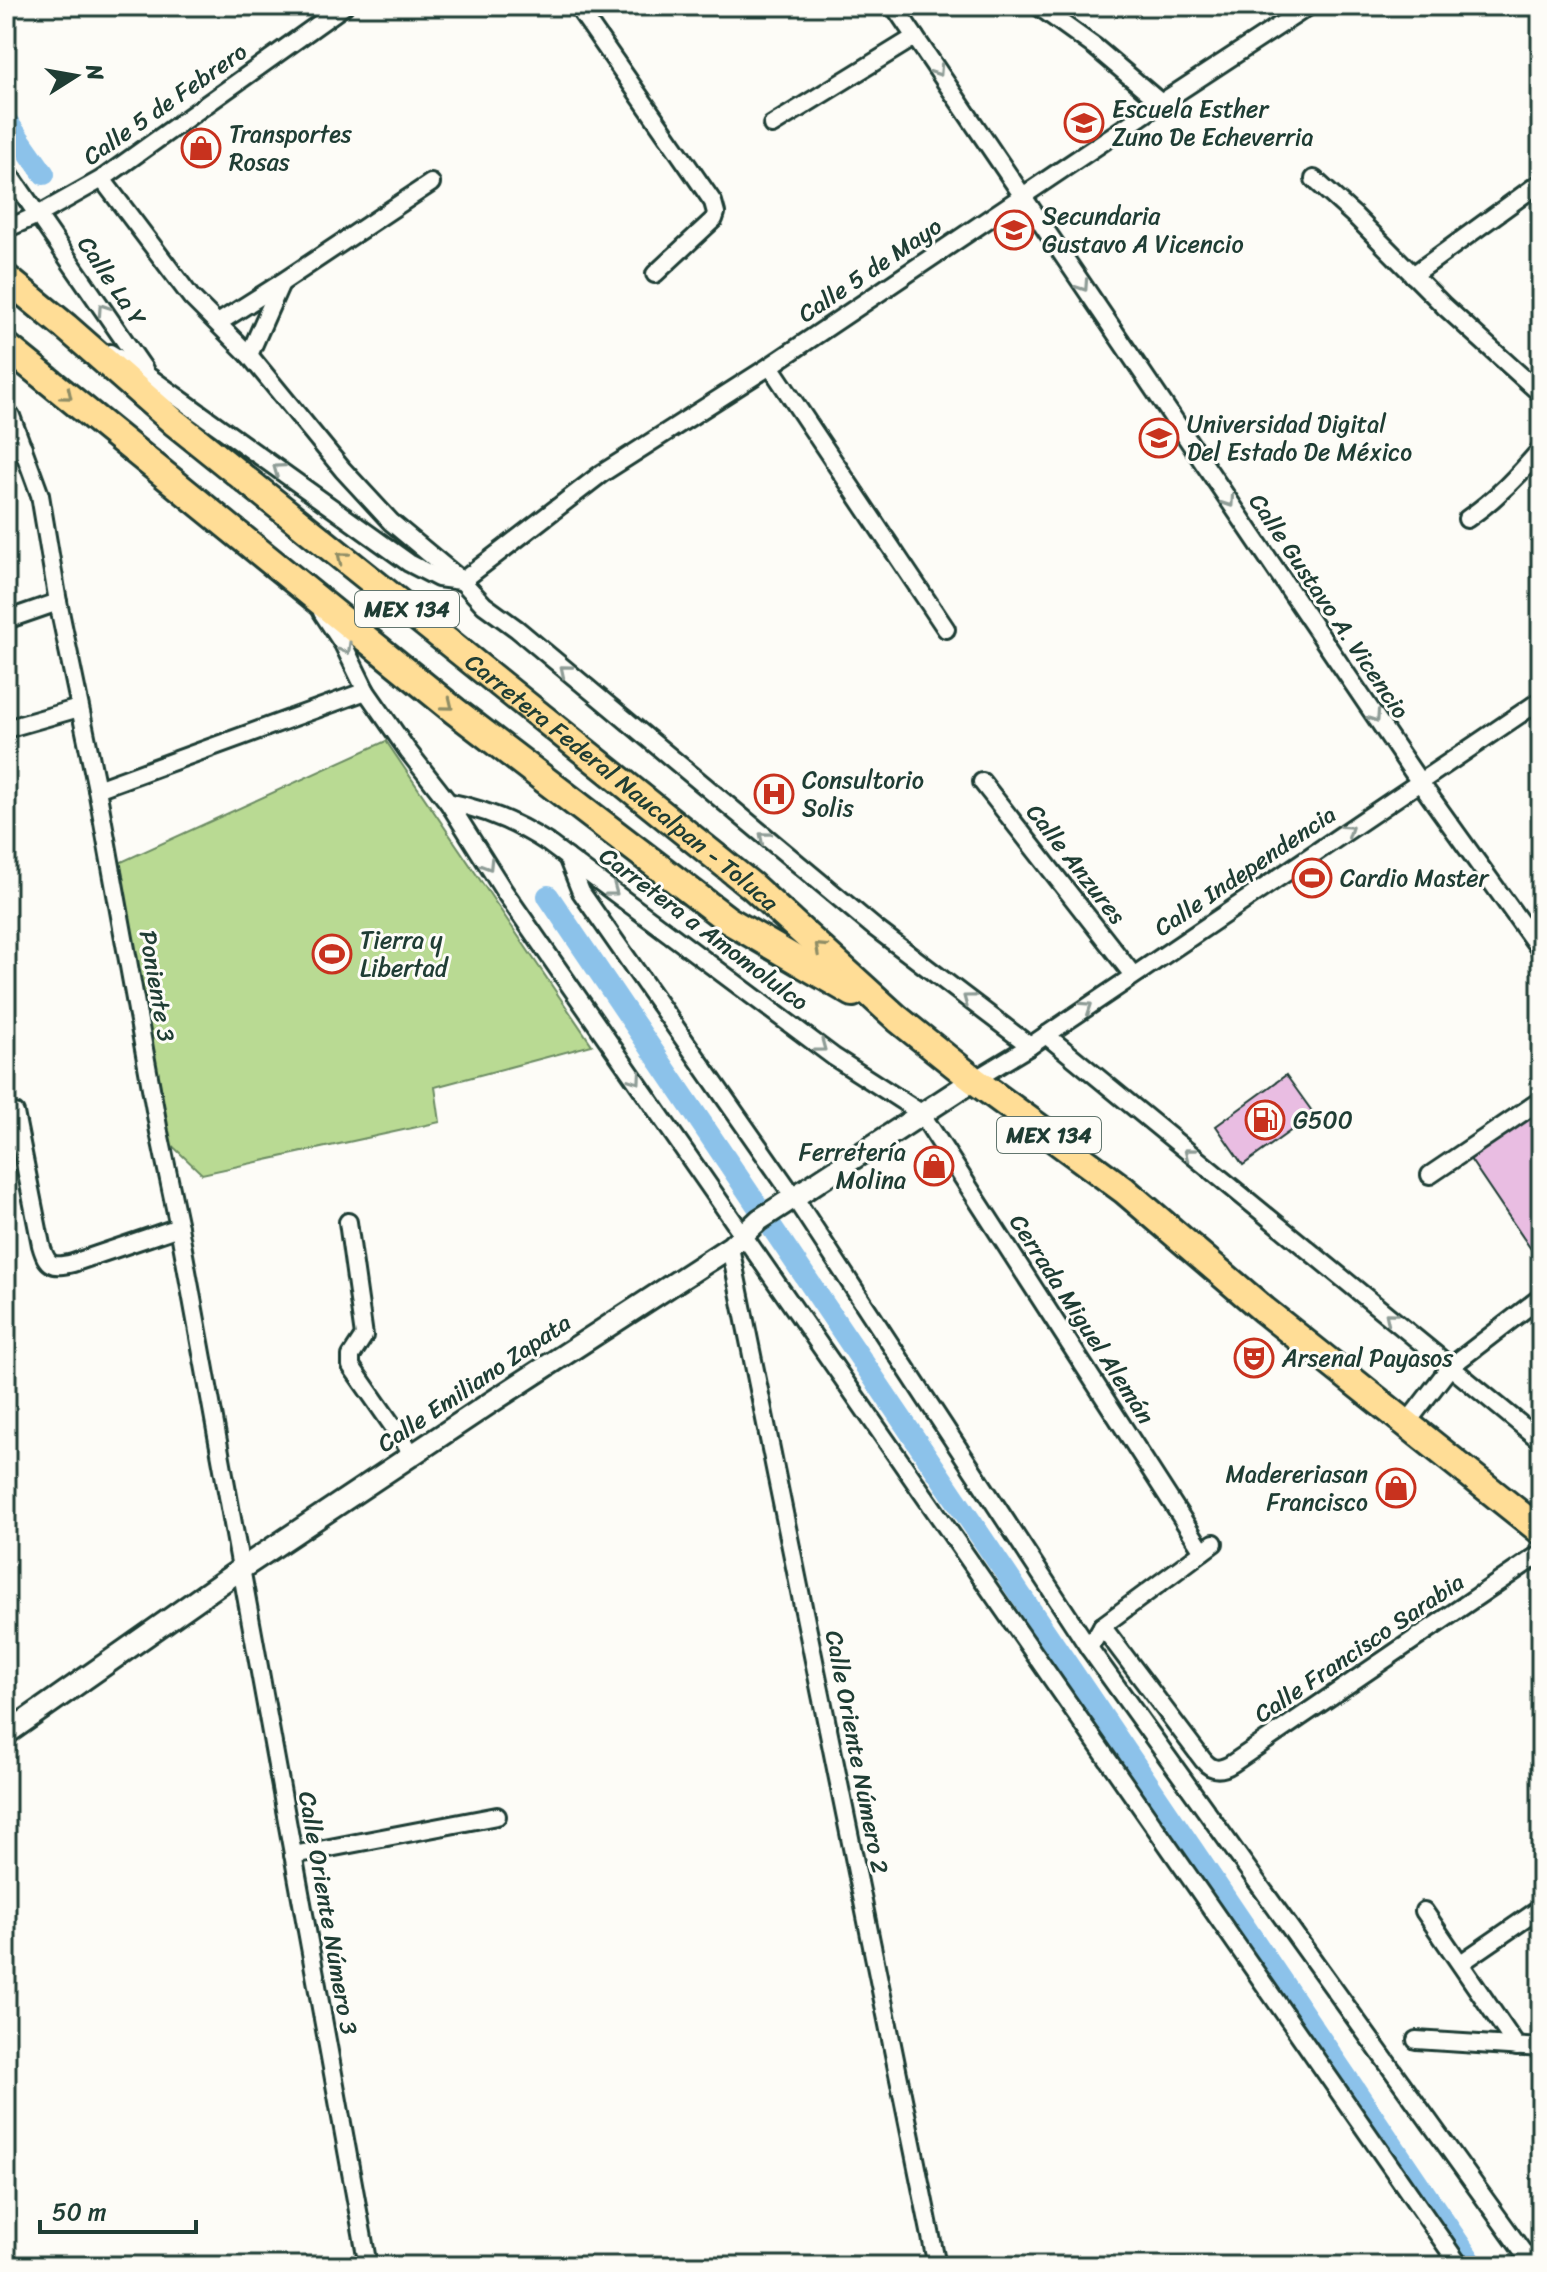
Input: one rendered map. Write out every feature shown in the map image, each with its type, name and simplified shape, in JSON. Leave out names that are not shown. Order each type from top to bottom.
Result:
[{"type":"main road","name":"Carretera Federal Naucalpan - Toluca","points":[[6,278],[174,422],[752,886],[898,1019],[974,1080],[1124,1190],[1186,1246],[1541,1531]]},
{"type":"main road","name":"Carretera Federal Naucalpan - Toluca","points":[[6,346],[455,711],[728,920],[898,1019]]},
{"type":"street","name":"Calle 5 de Febrero","points":[[6,229],[38,215],[96,182],[344,6]]},
{"type":"street","points":[[577,6],[713,202],[714,219],[655,274]]},
{"type":"street","name":"Calle Gustavo A. Vicencio","points":[[894,6],[1419,781],[1541,951]]},
{"type":"street","points":[[1038,6],[1095,47],[1161,103]]},
{"type":"street","name":"Calle 5 de Mayo","points":[[462,581],[601,474],[770,366],[1309,6]]},
{"type":"street","points":[[772,125],[915,37]]},
{"type":"street","name":"Calle La Y","points":[[6,169],[148,376],[174,422]]},
{"type":"street","points":[[1314,179],[1444,306],[1541,394]]},
{"type":"street","points":[[96,182],[191,297],[249,355],[343,470],[391,522],[462,581],[484,605],[792,860],[875,928],[1030,1046]]},
{"type":"street","points":[[1413,275],[1541,182]]},
{"type":"street","points":[[218,323],[431,183]]},
{"type":"street","points":[[249,355],[281,283]]},
{"type":"street","points":[[66,327],[148,376],[409,563],[438,578],[462,581]]},
{"type":"street","points":[[770,366],[946,629]]},
{"type":"street","name":"Poniente 3","points":[[11,416],[40,495],[241,1569]]},
{"type":"street","points":[[6,452],[23,447]]},
{"type":"street","points":[[1467,519],[1510,484],[1541,449]]},
{"type":"street","points":[[301,585],[343,644],[366,691],[448,802],[504,891],[752,1228],[1460,2266]]},
{"type":"street","points":[[6,620],[58,602]]},
{"type":"street","points":[[97,789],[366,691]]},
{"type":"street","name":"Calle Independencia","points":[[974,1080],[1030,1046],[1541,700]]},
{"type":"street","points":[[6,729],[79,708]]},
{"type":"street","name":"Calle Anzures","points":[[982,782],[1133,975]]},
{"type":"street","name":"Carretera a Amomolulco","points":[[448,802],[504,818],[527,829],[834,1057],[921,1113]]},
{"type":"street","points":[[567,857],[581,892],[794,1197],[1089,1648],[1533,2266]]},
{"type":"street","points":[[1046,1035],[1541,1441]]},
{"type":"street","name":"Calle Emiliano Zapata","points":[[6,1734],[241,1569],[794,1197],[974,1080]]},
{"type":"street","points":[[1430,1175],[1541,1100]]},
{"type":"street","points":[[15,1113],[41,1245],[49,1263],[73,1263],[179,1227]]},
{"type":"street","name":"Cerrada Miguel Alemán","points":[[921,1113],[1209,1547],[1102,1626]]},
{"type":"street","points":[[348,1222],[364,1336],[351,1356],[351,1366],[413,1455]]},
{"type":"street","name":"Calle Oriente Número 2","points":[[752,1228],[937,2266]]},
{"type":"street","points":[[1406,1424],[1450,1367],[1541,1297]]},
{"type":"street","name":"Calle Francisco Sarabia","points":[[1102,1626],[1203,1760],[1213,1769],[1220,1769],[1541,1553]]},
{"type":"street","name":"Calle Oriente Número 3","points":[[241,1569],[368,2266]]},
{"type":"street","points":[[1089,1648],[1102,1626]]},
{"type":"street","points":[[293,1855],[497,1816]]},
{"type":"street","points":[[1461,1963],[1541,1908]]},
{"type":"street","points":[[1424,1911],[1517,2047]]},
{"type":"street","points":[[1416,2040],[1541,2048]]},
{"type":"green space","name":"Tierra y Libertad","points":[[386,741],[592,1045],[435,1087],[440,1122],[202,1174],[164,1138],[119,863]]},
{"type":"building","name":"G500","points":[[1286,1075],[1314,1114],[1243,1165],[1216,1126]]},
{"type":"building","points":[[1541,1108],[1541,1264],[1468,1156]]},
{"type":"waterway","points":[[6,120],[44,174]]},
{"type":"waterway","points":[[548,896],[1474,2266]]},
{"type":"place","name":"Escuela Esther Zuno De Echeverria","points":[[1084,123]]},
{"type":"place","name":"Transportes Rosas","points":[[201,148]]},
{"type":"place","name":"Secundaria Gustavo A Vicencio","points":[[1014,230]]},
{"type":"place","name":"Universidad Digital Del Estado De México","points":[[1159,438]]},
{"type":"place","name":"Consultorio Solis","points":[[774,794]]},
{"type":"place","name":"Cardio Master","points":[[1312,878]]},
{"type":"place","name":"Tierra y Libertad","points":[[332,954]]},
{"type":"place","name":"G500","points":[[1265,1120]]},
{"type":"place","name":"Ferretería Molina","points":[[934,1166]]},
{"type":"place","name":"Arsenal Payasos","points":[[1254,1358]]},
{"type":"place","name":"Madereriasan Francisco","points":[[1396,1488]]}]
